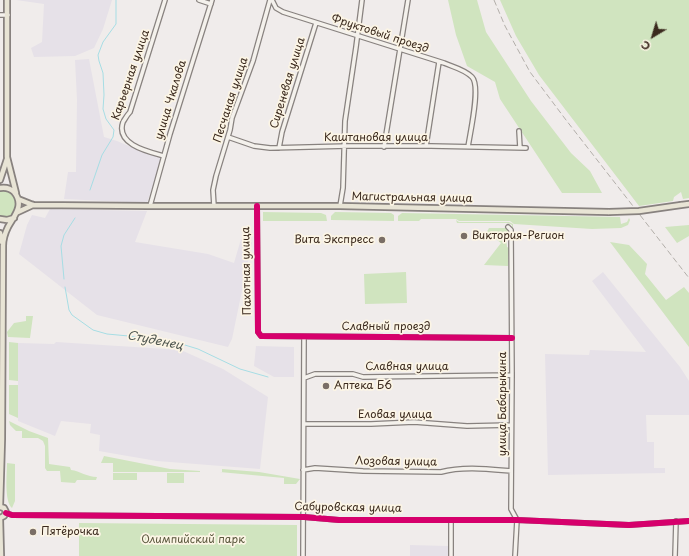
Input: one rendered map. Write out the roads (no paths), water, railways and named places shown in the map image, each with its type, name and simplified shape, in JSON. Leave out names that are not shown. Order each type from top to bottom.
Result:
[{"type":"main road","points":[[0,180],[7,157],[7,0]]},
{"type":"main road","points":[[7,157],[17,197],[18,212]]},
{"type":"main road","points":[[0,174],[4,170]]},
{"type":"main road","points":[[0,188],[5,187],[11,189],[17,197],[33,205]]},
{"type":"main road","name":"Магистральная улица","points":[[33,205],[340,206],[609,212],[639,211],[689,204]]},
{"type":"main road","points":[[1,556],[0,518],[6,513],[5,510],[0,507],[3,246],[5,234],[18,212],[33,205]]},
{"type":"main road","points":[[0,219],[7,220],[14,218]]},
{"type":"main road","points":[[0,235],[3,246]]},
{"type":"street","name":"Карьерная улица","points":[[164,156],[136,146],[127,139],[122,127],[124,120],[130,112],[165,0]]},
{"type":"street","points":[[198,0],[211,2]]},
{"type":"street","name":"Фруктовый проезд","points":[[271,0],[276,8],[281,11],[457,68],[468,74],[474,80],[475,91],[468,147]]},
{"type":"street","name":"Песчаная улица","points":[[214,206],[213,190],[232,118],[253,61],[271,0]]},
{"type":"street","points":[[340,206],[343,188],[345,121],[362,0]]},
{"type":"street","points":[[384,147],[408,0]]},
{"type":"street","name":"улица Чкалова","points":[[150,206],[211,2]]},
{"type":"street","points":[[0,16],[8,16]]},
{"type":"street","name":"Сиреневая улица","points":[[279,148],[282,132],[316,23]]},
{"type":"street","points":[[426,146],[439,62]]},
{"type":"street","points":[[519,131],[520,148]]},
{"type":"street","name":"Каштановая улица","points":[[228,137],[254,146],[279,148],[426,146],[526,148]]},
{"type":"street","name":"Пахотная улица","points":[[257,206],[259,335]]},
{"type":"street","name":"улица Бабарыкина","points":[[508,227],[511,230],[511,508],[517,520],[515,556]]},
{"type":"street","name":"Славный проезд","points":[[259,335],[304,337],[512,338]]},
{"type":"street","points":[[303,556],[304,337]]},
{"type":"street","name":"Славная улица","points":[[304,378],[315,374],[353,374],[363,377],[512,375]]},
{"type":"street","name":"Еловая улица","points":[[304,424],[371,424],[414,422],[467,426],[511,425]]},
{"type":"street","name":"Лозовая улица","points":[[303,470],[315,468],[441,472],[452,469],[488,469],[511,471]]},
{"type":"street","name":"Сабуровская улица","points":[[6,513],[12,515],[55,516],[304,517],[339,520],[517,520],[629,524],[689,521]]},
{"type":"street","points":[[451,520],[451,556]]},
{"type":"street","points":[[675,556],[676,521]]},
{"type":"waterway","name":"Студенец","points":[[90,190],[102,155],[113,137],[114,130],[106,119],[103,109],[103,73],[98,55],[103,42],[116,24],[116,0]]},
{"type":"waterway","name":"Студенец","points":[[64,279],[61,246],[64,235],[75,218]]},
{"type":"waterway","name":"Студенец","points":[[65,287],[69,310],[72,315],[93,330],[107,334],[161,339],[175,342],[198,349],[240,369],[268,377]]},
{"type":"railway","points":[[494,0],[505,26],[530,72],[689,278]]},
{"type":"place","name":"Виктория-Регион","points":[[464,236]]},
{"type":"place","name":"Вита Экспресс","points":[[382,240]]},
{"type":"place","name":"Аптека Б6","points":[[326,386]]},
{"type":"place","name":"Пятёрочка","points":[[33,532]]},
{"type":"park label","name":"Олимпийский парк","points":[[193,540]]}]
